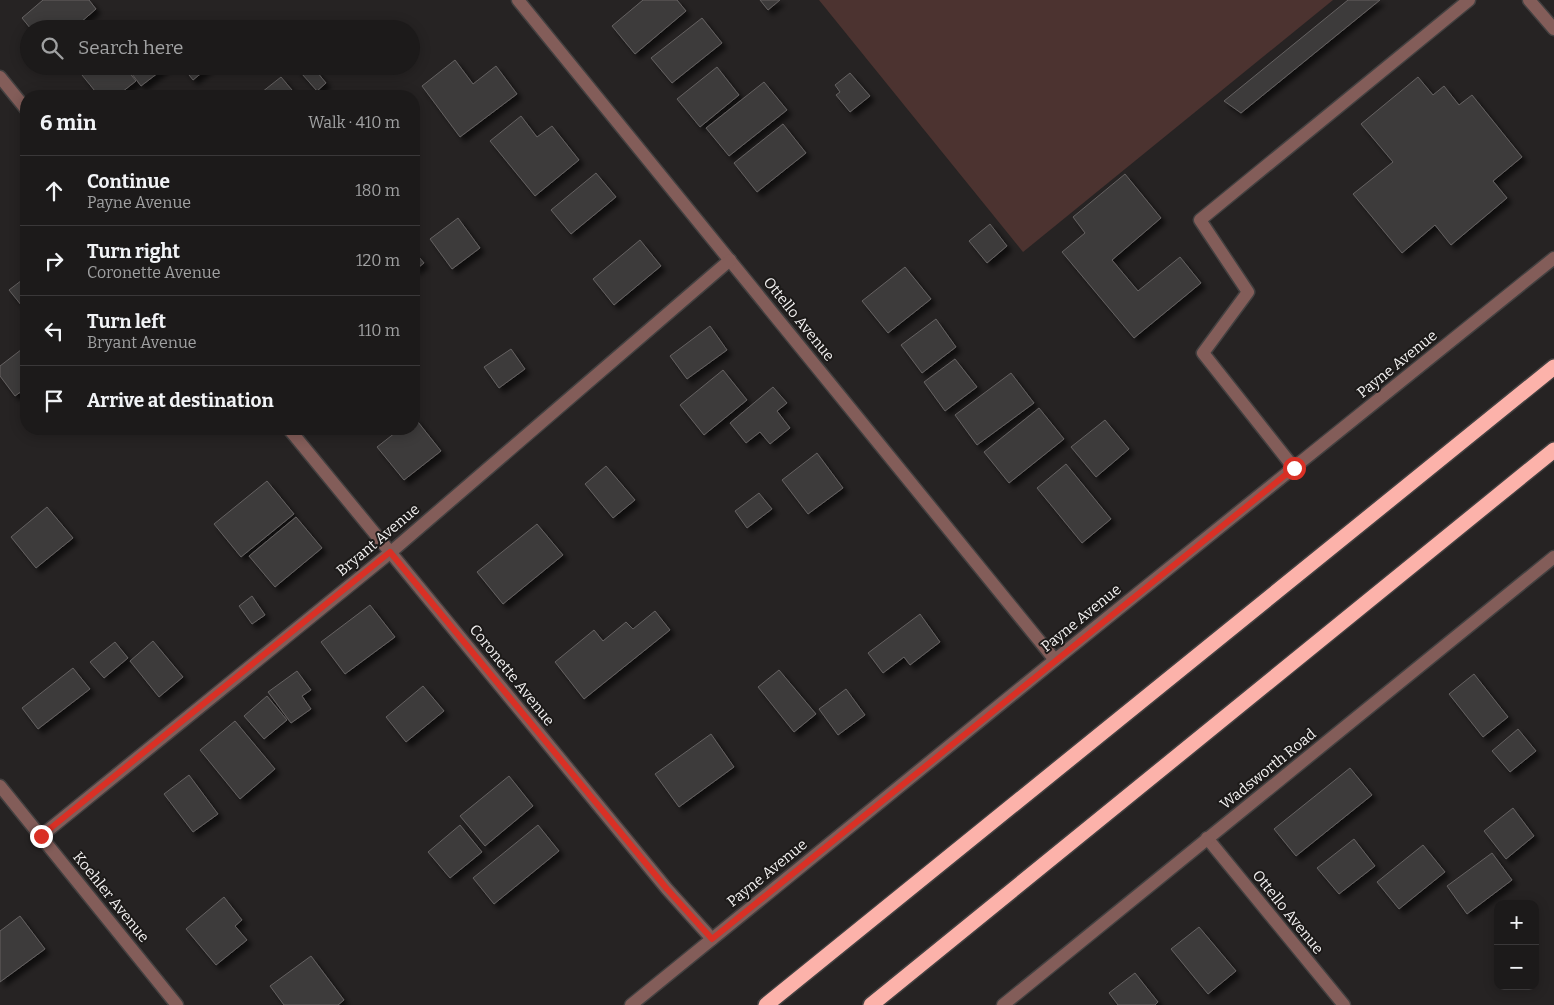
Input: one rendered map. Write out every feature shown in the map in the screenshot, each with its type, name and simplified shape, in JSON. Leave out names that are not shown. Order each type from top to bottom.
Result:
[{"type":"highway","points":[[766,1005],[1554,367]]},
{"type":"highway","points":[[871,1005],[1554,450]]},
{"type":"street","name":"Ottello Avenue","points":[[518,0],[1056,660]]},
{"type":"street","points":[[1294,468],[1203,353],[1248,292],[1200,220],[1469,0]]},
{"type":"street","points":[[1529,0],[1554,29]]},
{"type":"street","points":[[0,78],[20,102]]},
{"type":"street","name":"Payne Avenue","points":[[631,1005],[1554,258]]},
{"type":"street","name":"Bryant Avenue","points":[[41,836],[390,552],[730,260]]},
{"type":"street","name":"Coronette Avenue","points":[[294,435],[667,889],[712,939]]},
{"type":"street","name":"Wadsworth Road","points":[[1003,1005],[1554,557]]},
{"type":"street","name":"Koehler Avenue","points":[[0,786],[178,1005]]},
{"type":"street","name":"Ottello Avenue","points":[[1207,838],[1344,1005]]},
{"type":"shaded area","points":[[819,0],[1333,0],[1023,252]]},
{"type":"building","points":[[43,0],[89,0],[96,9],[83,20],[24,20],[22,18]]},
{"type":"building","points":[[643,0],[677,0],[686,11],[635,54],[612,26]]},
{"type":"building","points":[[760,0],[780,0],[768,10]]},
{"type":"building","points":[[1348,0],[1380,0],[1241,113],[1224,101]]},
{"type":"building","points":[[702,18],[722,43],[672,83],[651,58]]},
{"type":"building","points":[[455,60],[473,84],[496,66],[517,94],[460,137],[422,86]]},
{"type":"building","points":[[717,67],[739,95],[700,127],[677,99]]},
{"type":"building","points":[[850,73],[870,96],[850,112],[836,95],[840,92],[835,85]]},
{"type":"building","points":[[82,75],[131,75],[136,81],[125,90],[94,90]]},
{"type":"building","points":[[133,75],[155,75],[141,86]]},
{"type":"building","points":[[189,75],[199,75],[193,80]]},
{"type":"building","points":[[303,75],[319,75],[326,83],[316,90]]},
{"type":"building","points":[[281,77],[292,90],[265,90]]},
{"type":"building","points":[[1418,77],[1433,95],[1444,86],[1459,105],[1472,95],[1522,157],[1493,181],[1507,198],[1451,245],[1435,225],[1402,253],[1353,194],[1393,162],[1361,124]]},
{"type":"building","points":[[764,82],[787,110],[729,156],[706,128]]},
{"type":"building","points":[[521,116],[537,137],[552,126],[579,160],[535,196],[490,141]]},
{"type":"building","points":[[783,124],[806,153],[757,192],[734,163]]},
{"type":"building","points":[[596,173],[616,197],[571,234],[551,210]]},
{"type":"building","points":[[1125,174],[1161,218],[1112,260],[1138,291],[1180,257],[1201,283],[1134,338],[1062,252],[1085,233],[1073,217]]},
{"type":"building","points":[[458,218],[480,248],[452,269],[430,239]]},
{"type":"building","points":[[990,224],[1007,246],[987,263],[969,241]]},
{"type":"building","points":[[640,240],[661,266],[614,305],[593,279]]},
{"type":"building","points":[[420,258],[424,263],[420,266]]},
{"type":"building","points":[[905,267],[931,299],[888,333],[862,301]]},
{"type":"building","points":[[20,282],[20,304],[9,290]]},
{"type":"building","points":[[936,319],[956,347],[922,373],[901,345]]},
{"type":"building","points":[[710,326],[727,350],[687,379],[670,356]]},
{"type":"building","points":[[511,349],[525,369],[499,388],[484,367]]},
{"type":"building","points":[[20,351],[20,392],[15,396],[0,376],[0,366]]},
{"type":"building","points":[[955,359],[977,387],[945,411],[924,382]]},
{"type":"building","points":[[723,370],[747,400],[704,435],[680,405]]},
{"type":"building","points":[[1011,373],[1034,403],[977,445],[955,415]]},
{"type":"building","points":[[773,387],[787,403],[777,411],[790,428],[770,444],[760,432],[746,443],[730,423]]},
{"type":"building","points":[[1039,408],[1064,439],[1009,483],[984,452]]},
{"type":"building","points":[[1105,420],[1129,449],[1096,477],[1071,447]]},
{"type":"building","points":[[420,425],[441,451],[404,480],[377,447],[392,435],[420,435]]},
{"type":"building","points":[[817,453],[843,488],[808,514],[782,480]]},
{"type":"building","points":[[1066,464],[1111,519],[1082,543],[1037,488]]},
{"type":"building","points":[[606,466],[635,500],[613,518],[585,484]]},
{"type":"building","points":[[267,481],[294,514],[241,557],[214,524]]},
{"type":"building","points":[[759,493],[772,509],[747,528],[735,511]]},
{"type":"building","points":[[47,507],[73,538],[36,568],[11,537]]},
{"type":"building","points":[[296,517],[322,548],[275,587],[249,556]]},
{"type":"building","points":[[537,524],[563,555],[503,604],[477,572]]},
{"type":"building","points":[[252,596],[265,615],[252,624],[239,606]]},
{"type":"building","points":[[370,605],[395,637],[345,674],[321,642]]},
{"type":"building","points":[[655,611],[670,630],[584,699],[555,662],[594,630],[603,641],[626,622],[633,629]]},
{"type":"building","points":[[920,614],[940,642],[910,665],[904,657],[883,673],[868,653]]},
{"type":"building","points":[[153,641],[183,677],[159,697],[130,661]]},
{"type":"building","points":[[115,642],[128,658],[104,678],[90,662]]},
{"type":"building","points":[[73,668],[90,689],[38,729],[22,708]]},
{"type":"building","points":[[779,670],[816,714],[794,732],[758,687]]},
{"type":"building","points":[[297,671],[311,690],[302,696],[311,709],[291,723],[268,692]]},
{"type":"building","points":[[1474,674],[1508,717],[1483,737],[1449,694]]},
{"type":"building","points":[[423,686],[444,711],[406,742],[386,717]]},
{"type":"building","points":[[846,689],[865,715],[838,735],[819,709]]},
{"type":"building","points":[[267,696],[287,720],[264,739],[244,716]]},
{"type":"building","points":[[235,721],[275,769],[240,799],[200,750]]},
{"type":"building","points":[[1518,729],[1536,751],[1510,772],[1492,751]]},
{"type":"building","points":[[711,734],[734,767],[679,807],[655,774]]},
{"type":"building","points":[[1350,768],[1372,795],[1296,856],[1274,829]]},
{"type":"building","points":[[189,775],[218,814],[193,832],[164,794]]},
{"type":"building","points":[[509,776],[533,806],[485,846],[460,816]]},
{"type":"building","points":[[1513,808],[1534,836],[1506,859],[1484,831]]},
{"type":"building","points":[[460,825],[482,852],[450,878],[428,852]]},
{"type":"building","points":[[538,825],[559,851],[494,904],[473,878]]},
{"type":"building","points":[[1354,839],[1375,866],[1339,894],[1317,868]]},
{"type":"building","points":[[1423,845],[1445,872],[1399,909],[1377,882]]},
{"type":"building","points":[[1492,853],[1512,880],[1467,914],[1447,886]]},
{"type":"building","points":[[224,897],[242,920],[235,926],[247,940],[216,965],[186,929]]},
{"type":"building","points":[[20,916],[45,949],[0,982],[0,931]]},
{"type":"building","points":[[1199,927],[1236,971],[1208,994],[1171,949]]},
{"type":"building","points":[[311,956],[344,1000],[338,1005],[284,1005],[270,986]]},
{"type":"building","points":[[1135,973],[1158,1002],[1155,1005],[1118,1005],[1109,993]]},
{"type":"route","points":[[41,836],[390,552],[667,889],[712,939],[1294,468]]}]
